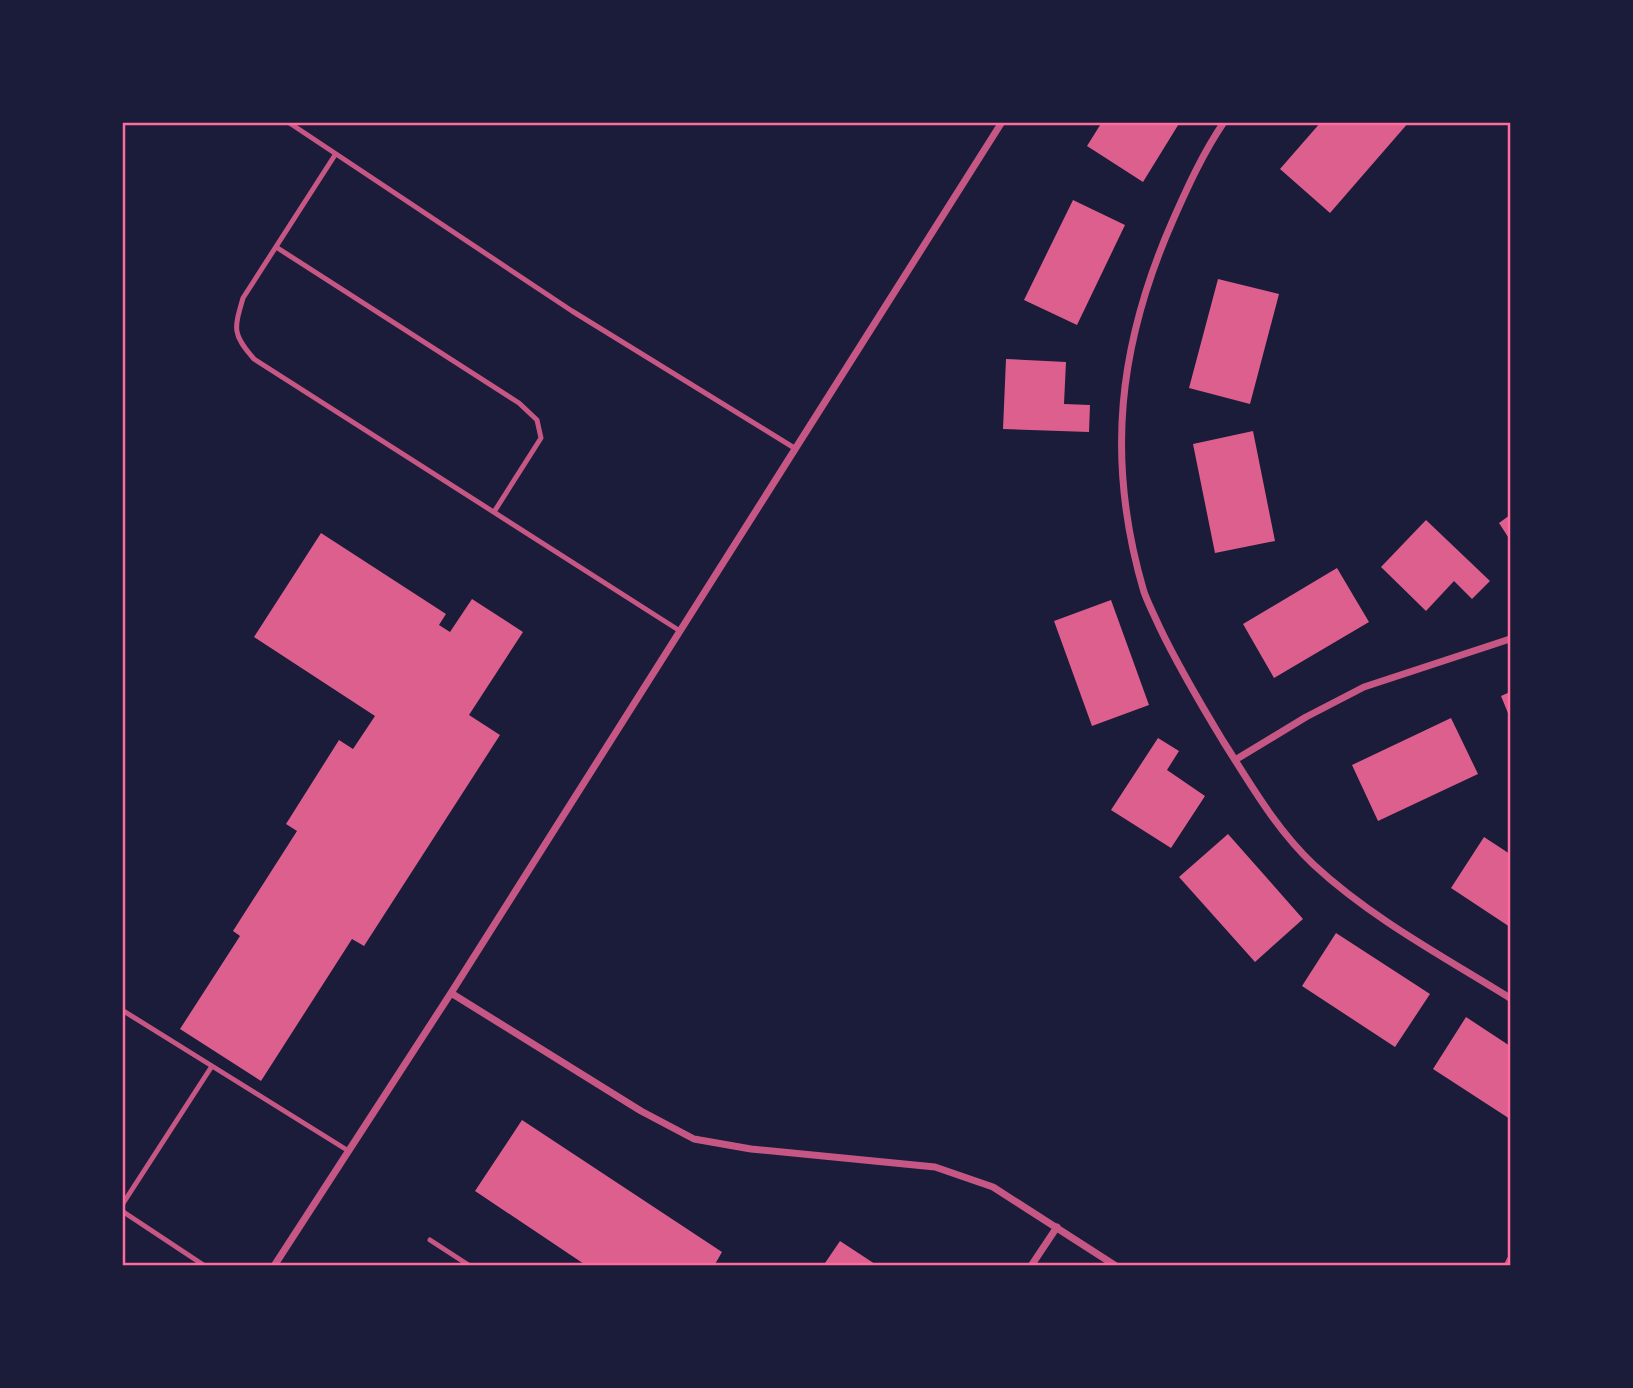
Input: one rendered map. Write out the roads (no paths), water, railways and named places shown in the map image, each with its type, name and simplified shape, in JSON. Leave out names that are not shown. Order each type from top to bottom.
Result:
[{"type":"street","points":[[274,1265],[451,993],[1002,122]]},
{"type":"street","points":[[1224,122],[1205,150],[1161,247],[1139,314],[1124,383],[1121,452],[1129,523],[1144,594],[1176,662],[1265,809],[1287,837],[1315,865],[1378,915],[1510,998]]},
{"type":"street","points":[[1235,760],[1364,687],[1510,639]]},
{"type":"street","points":[[451,993],[640,1111],[695,1139],[751,1149],[935,1167],[993,1187],[1116,1265]]},
{"type":"street","points":[[1031,1265],[1056,1227]]},
{"type":"street","points":[[1507,1265],[1510,1260]]},
{"type":"lane","points":[[288,122],[572,311],[796,449]]},
{"type":"lane","points":[[335,155],[243,298],[236,322],[239,342],[254,359],[680,631]]},
{"type":"lane","points":[[276,247],[519,403],[537,421],[541,438],[494,512]]},
{"type":"lane","points":[[122,1010],[347,1150]]},
{"type":"lane","points":[[122,1205],[212,1066]]},
{"type":"lane","points":[[122,1211],[205,1265]]},
{"type":"lane","points":[[430,1240],[470,1265]]}]
